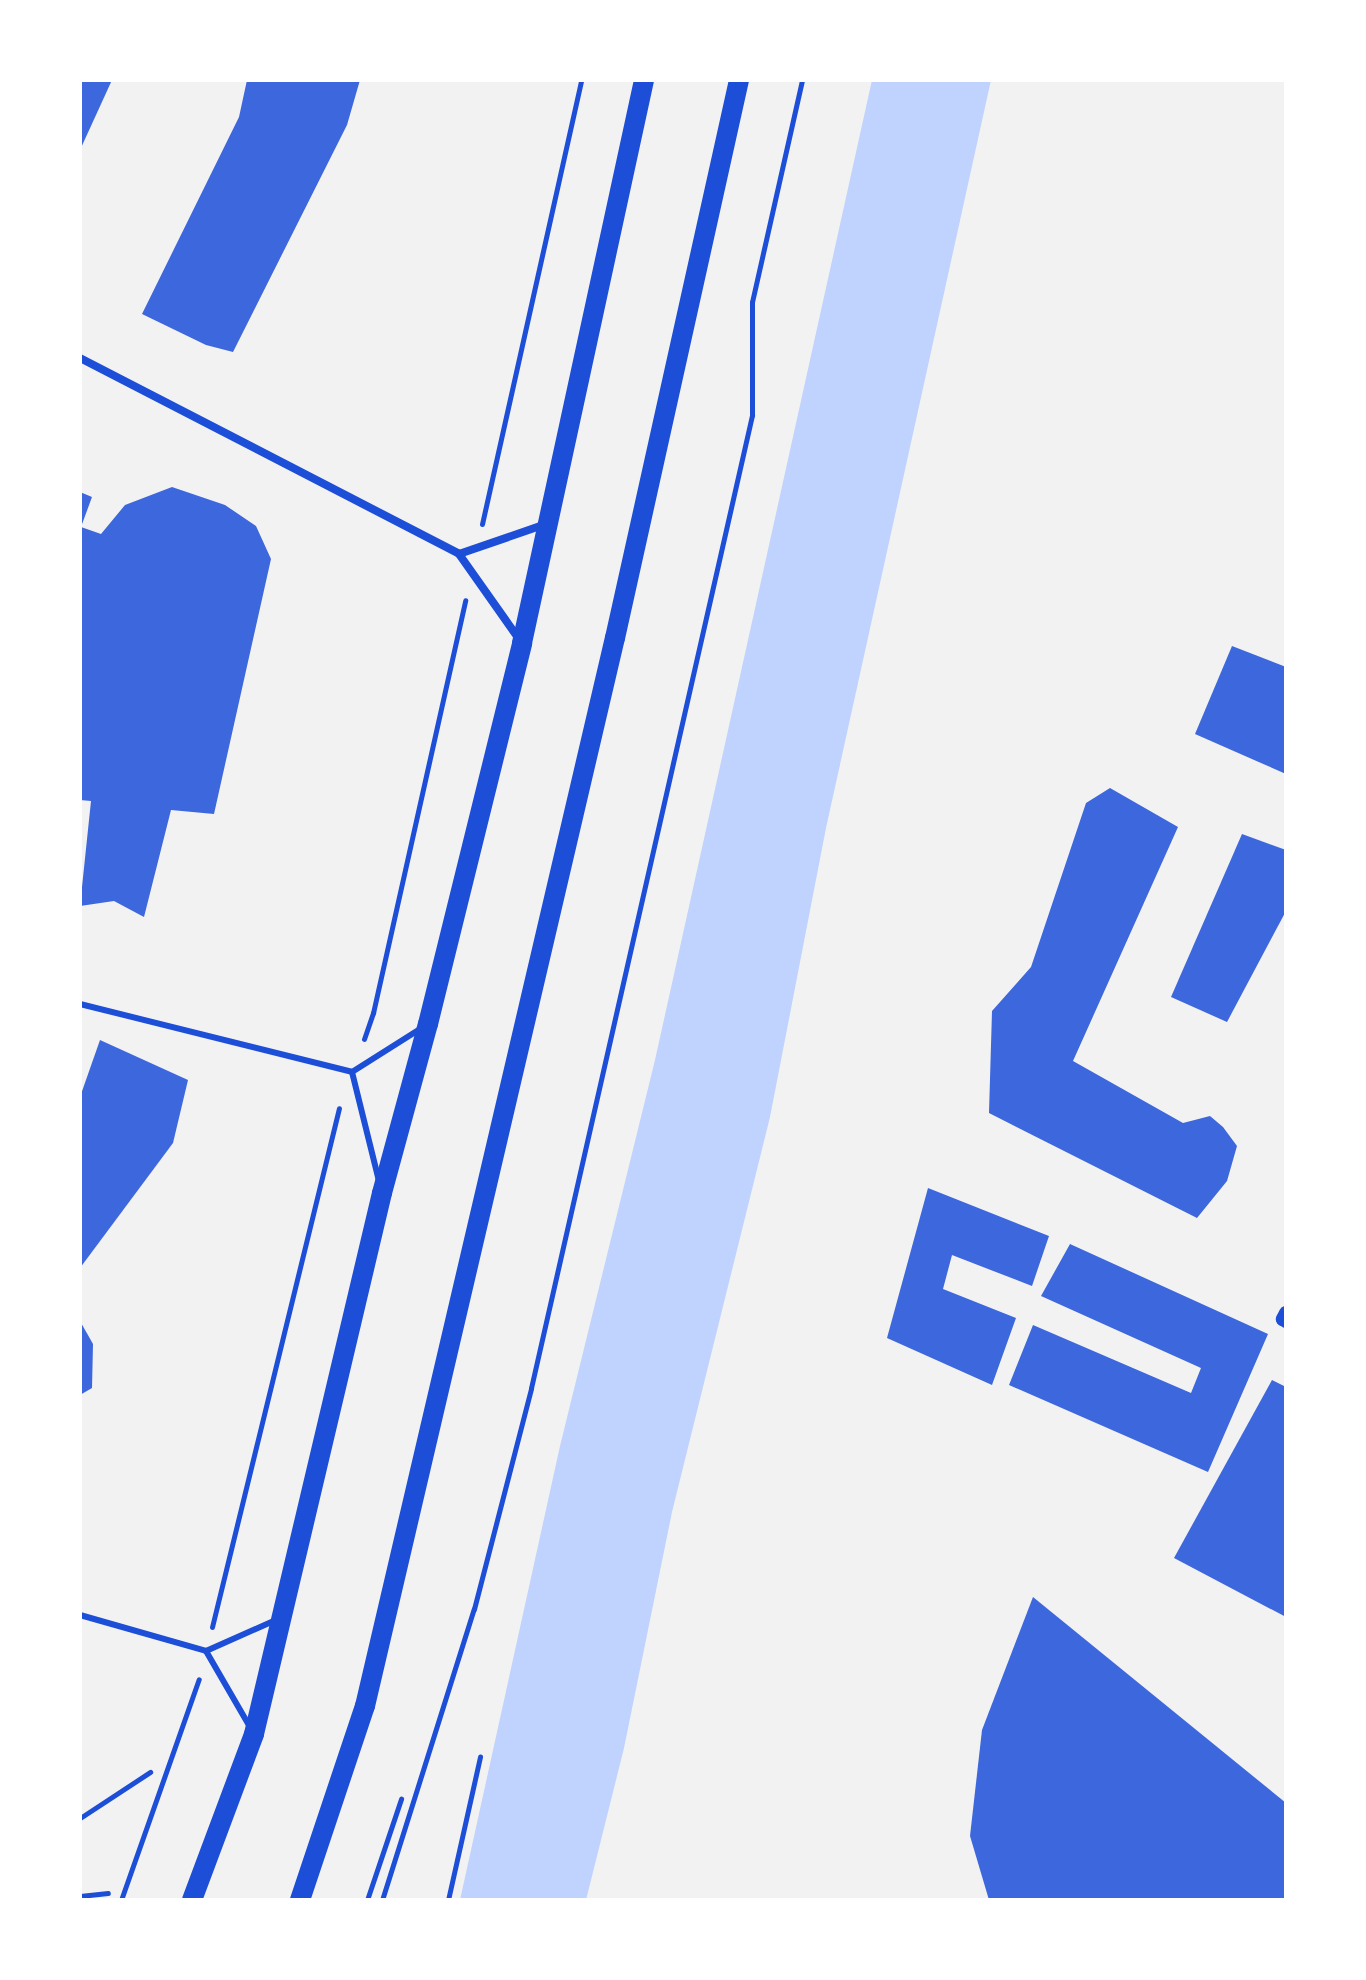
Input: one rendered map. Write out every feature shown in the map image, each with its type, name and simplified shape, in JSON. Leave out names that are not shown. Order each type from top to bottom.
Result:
[{"type":"main road","points":[[192,1900],[254,1734],[382,1193],[428,1024],[522,643],[644,80]]},
{"type":"main road","points":[[300,1900],[365,1706],[615,638],[739,80]]},
{"type":"street","points":[[80,358],[459,554],[522,643]]},
{"type":"street","points":[[459,554],[548,523]]},
{"type":"lane","points":[[80,1004],[352,1072],[428,1024]]},
{"type":"lane","points":[[352,1072],[382,1193]]},
{"type":"lane","points":[[80,1615],[206,1651],[279,1618]]},
{"type":"lane","points":[[206,1651],[254,1734]]},
{"type":"path","points":[[477,548],[581,80]]},
{"type":"path","points":[[382,1900],[474,1609],[534,1373],[752,415],[752,302],[802,80]]},
{"type":"path","points":[[121,1900],[195,1696],[331,1137],[373,1013],[472,570]]},
{"type":"path","points":[[448,1900],[480,1757]]},
{"type":"path","points":[[80,1818],[150,1772]]},
{"type":"path","points":[[367,1900],[401,1799]]},
{"type":"path","points":[[80,1896],[108,1893]]},
{"type":"water","points":[[872,80],[991,80],[826,828],[770,1117],[672,1512],[624,1748],[586,1900],[460,1900],[560,1446],[655,1060]]},
{"type":"building","points":[[80,80],[112,80],[80,150]]},
{"type":"building","points":[[247,80],[360,80],[347,125],[233,352],[206,345],[142,314],[239,117]]},
{"type":"building","points":[[172,487],[225,505],[256,526],[271,559],[214,814],[171,810],[144,917],[114,901],[80,906],[91,801],[80,800],[80,492],[92,497],[81,527],[101,534],[125,505]]},
{"type":"building","points":[[1232,646],[1286,667],[1286,774],[1195,734]]},
{"type":"building","points":[[1110,788],[1178,827],[1073,1061],[1183,1123],[1210,1116],[1223,1127],[1237,1146],[1227,1181],[1197,1218],[989,1113],[992,1011],[1031,967],[1086,803]]},
{"type":"building","points":[[1242,834],[1286,850],[1286,911],[1227,1022],[1171,997]]},
{"type":"building","points":[[100,1040],[188,1080],[173,1143],[80,1268],[80,1097]]},
{"type":"building","points":[[928,1188],[1049,1236],[1032,1286],[952,1255],[943,1289],[1016,1318],[992,1385],[887,1338]]},
{"type":"building","points":[[1070,1244],[1268,1334],[1208,1472],[1009,1385],[1033,1325],[1191,1393],[1201,1368],[1041,1296]]},
{"type":"building","points":[[80,1321],[93,1344],[92,1388],[80,1395]]},
{"type":"building","points":[[1272,1380],[1286,1387],[1286,1617],[1174,1558]]},
{"type":"building","points":[[1033,1597],[1286,1803],[1286,1900],[989,1900],[970,1836],[982,1730]]}]
